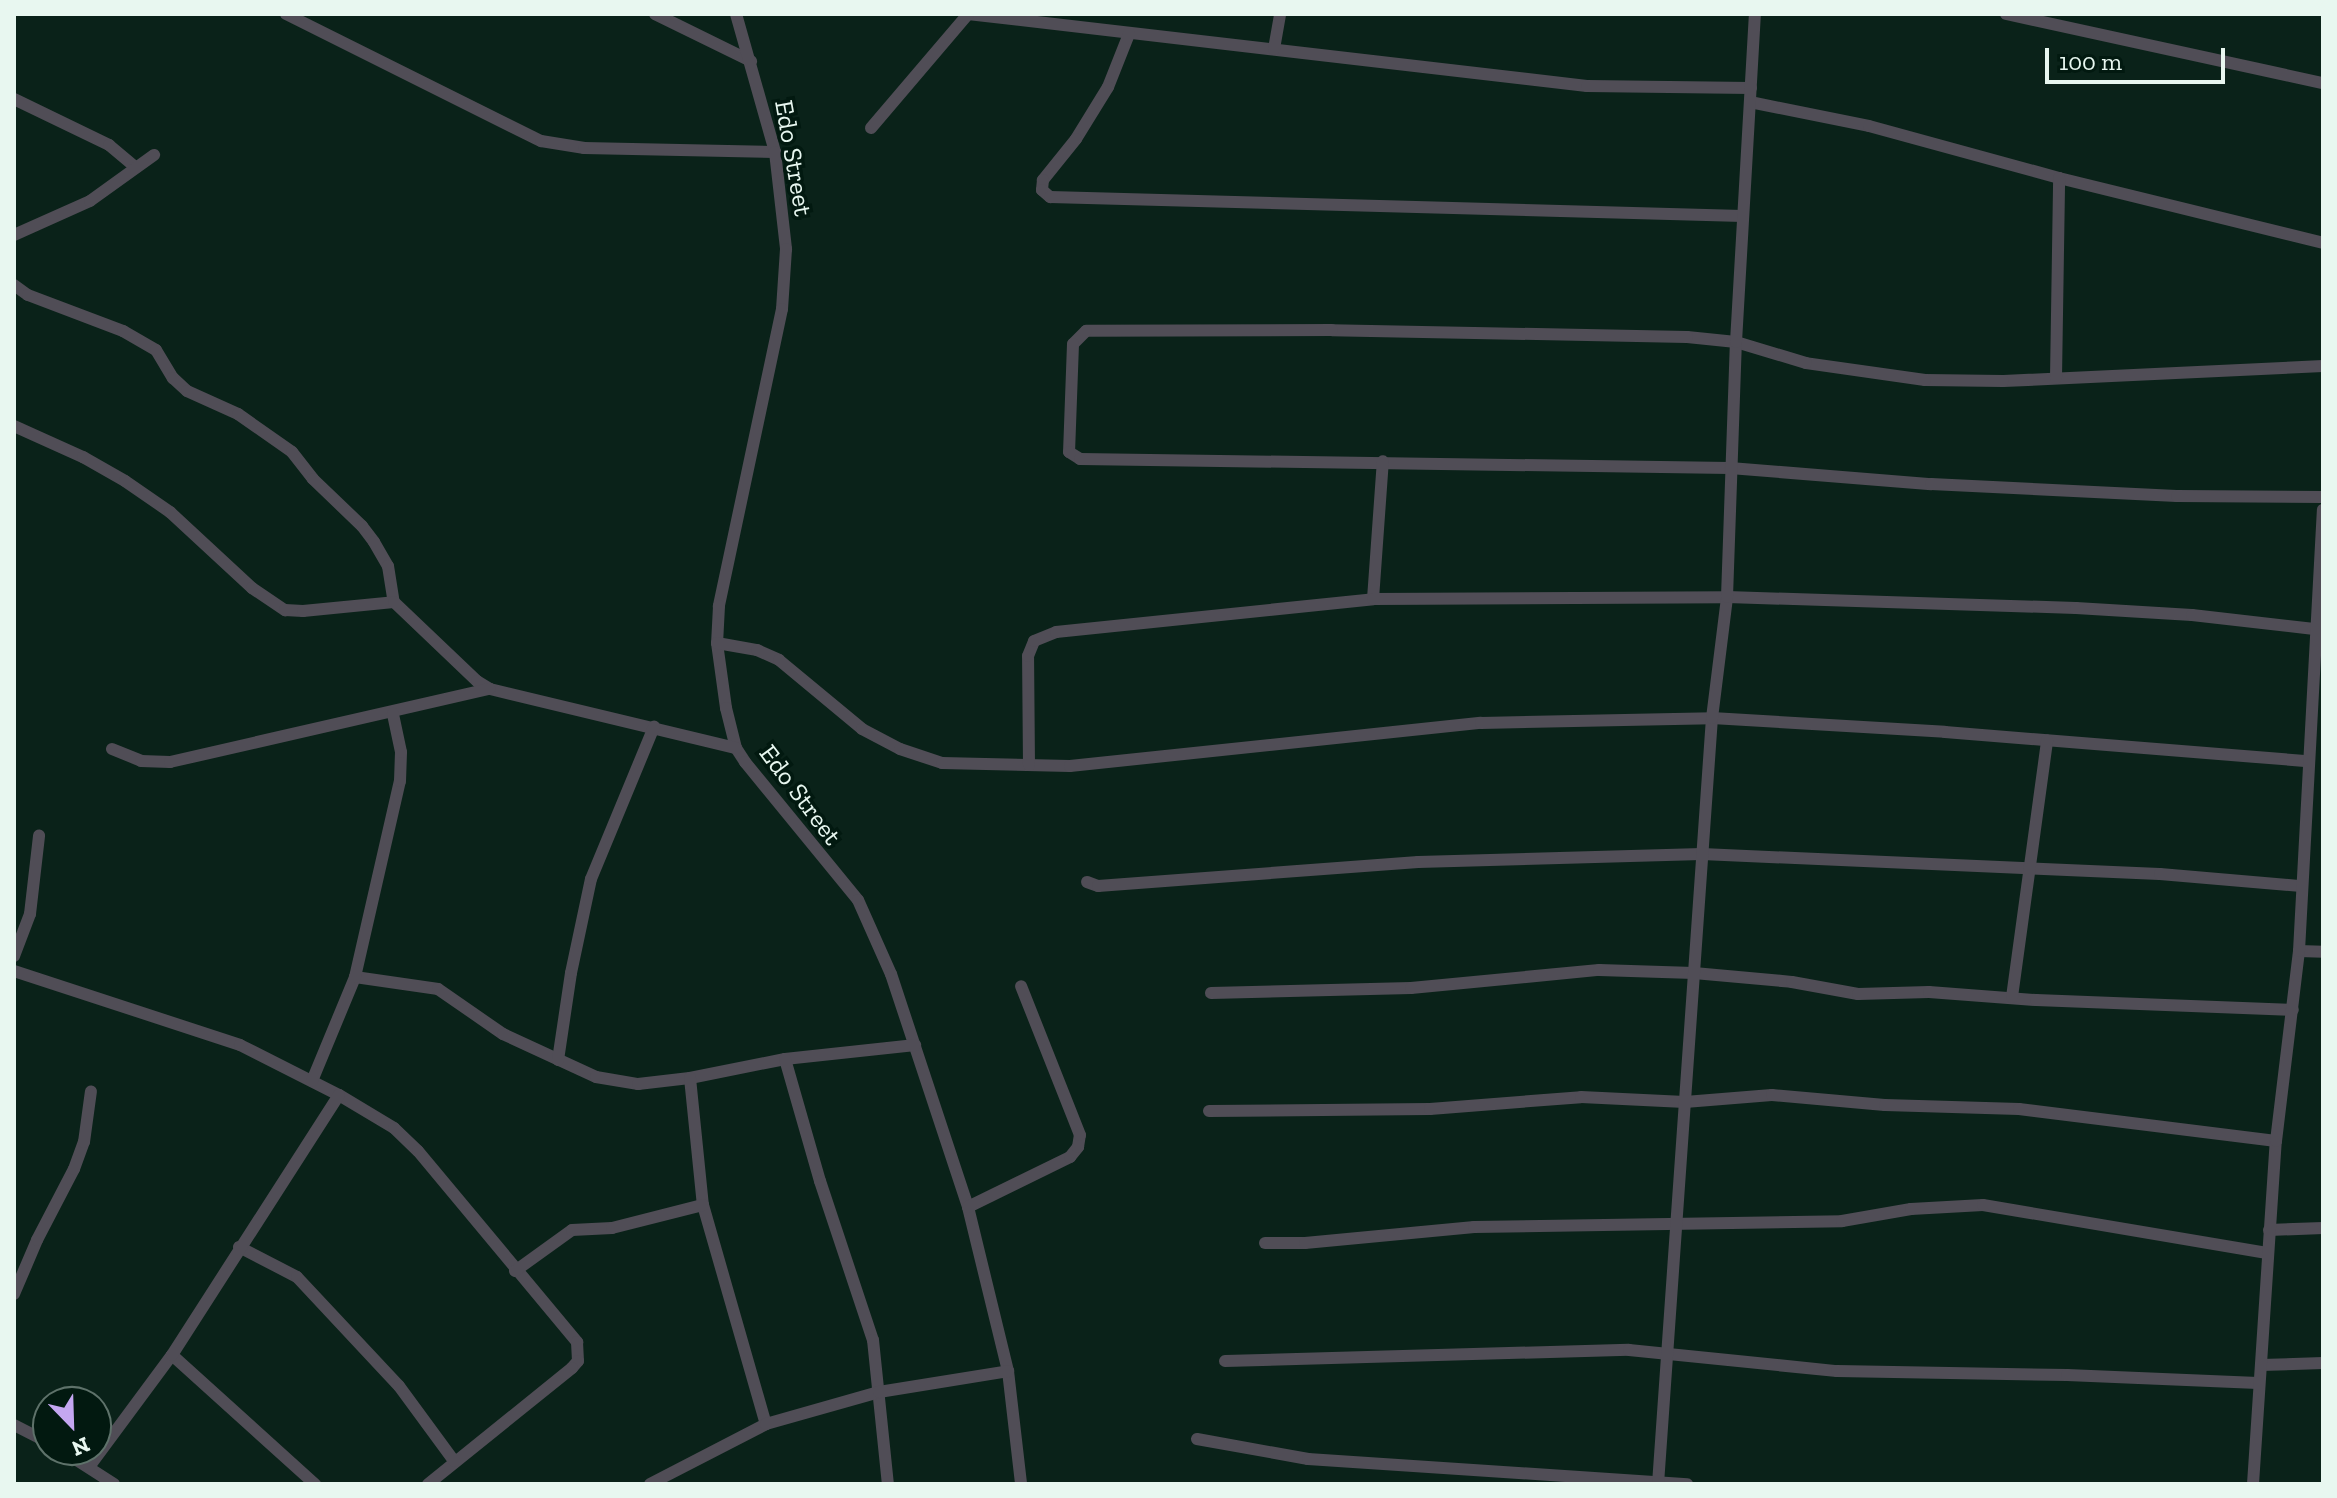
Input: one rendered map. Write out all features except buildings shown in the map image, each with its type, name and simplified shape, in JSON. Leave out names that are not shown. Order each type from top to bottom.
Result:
[{"type":"street","points":[[286,14],[541,141],[584,148],[775,152]]},
{"type":"street","points":[[655,14],[751,61]]},
{"type":"street","name":"Edo Street","points":[[736,14],[775,152],[786,249],[782,309],[727,561],[717,643],[726,708],[736,748],[864,910],[915,1045],[968,1207],[1008,1371],[1021,1484]]},
{"type":"street","points":[[871,128],[968,14],[1587,86],[1751,88]]},
{"type":"street","points":[[1274,49],[1280,14]]},
{"type":"street","points":[[1658,1482],[1712,718],[1727,597],[1736,342],[1755,14]]},
{"type":"street","points":[[2006,14],[2323,83]]},
{"type":"street","points":[[1129,34],[1108,87],[1076,139],[1043,180],[1042,190],[1050,197],[1743,216]]},
{"type":"street","points":[[14,99],[109,145],[136,168]]},
{"type":"street","points":[[1750,102],[1869,126],[2059,178],[2323,243]]},
{"type":"street","points":[[14,235],[90,201],[154,155]]},
{"type":"street","points":[[2056,378],[2059,178]]},
{"type":"street","points":[[14,285],[28,295],[123,331],[156,350],[173,378],[187,391],[238,414],[292,452],[313,479],[362,526],[374,542],[388,566],[394,602],[477,681],[490,689],[736,748]]},
{"type":"street","points":[[2323,366],[2056,378],[1925,380],[1806,363],[1736,342],[1648,335],[1332,330],[1086,331],[1073,344],[1069,452],[1073,457],[1730,468],[1931,484],[2177,496],[2323,497]]},
{"type":"street","points":[[14,426],[83,457],[125,481],[170,512],[252,588],[285,610],[394,602]]},
{"type":"street","points":[[1373,599],[1383,461]]},
{"type":"street","points":[[2253,1484],[2276,1141],[2299,951],[2301,886],[2309,810],[2314,629],[2323,510]]},
{"type":"street","points":[[1029,765],[1028,656],[1034,641],[1044,635],[1373,599],[1727,597],[2192,615],[2314,629]]},
{"type":"street","points":[[717,643],[757,650],[779,660],[862,729],[900,749],[942,763],[1070,766],[1481,723],[1712,718],[2308,761]]},
{"type":"street","points":[[112,749],[141,761],[170,762],[393,714],[490,689]]},
{"type":"street","points":[[312,1081],[355,977],[402,767],[393,714]]},
{"type":"street","points":[[558,1060],[571,973],[591,879],[654,727]]},
{"type":"street","points":[[2012,997],[2032,870],[2047,740]]},
{"type":"street","points":[[2309,810],[2323,811]]},
{"type":"street","points":[[14,956],[30,914],[39,836]]},
{"type":"street","points":[[1087,882],[1098,886],[1418,862],[1702,854],[2160,874],[2301,886]]},
{"type":"street","points":[[2299,951],[2323,952]]},
{"type":"street","points":[[1211,993],[1411,988],[1599,970],[1694,973],[1792,982],[1858,994],[1929,992],[2293,1010]]},
{"type":"street","points":[[14,971],[240,1045],[339,1095],[394,1128],[418,1151],[577,1342],[578,1361],[428,1484]]},
{"type":"street","points":[[355,977],[438,989],[503,1034],[596,1077],[638,1084],[690,1078],[785,1059],[915,1045]]},
{"type":"street","points":[[968,1207],[1070,1157],[1078,1147],[1080,1135],[1021,986]]},
{"type":"street","points":[[785,1059],[820,1181],[873,1340],[888,1484]]},
{"type":"street","points":[[690,1078],[703,1205],[766,1424]]},
{"type":"street","points":[[14,1294],[37,1240],[74,1169],[84,1142],[91,1091]]},
{"type":"street","points":[[114,1484],[89,1467],[172,1355],[339,1095]]},
{"type":"street","points":[[1209,1111],[1430,1109],[1581,1097],[1685,1102],[1772,1095],[1885,1105],[2019,1109],[2276,1141]]},
{"type":"street","points":[[515,1271],[572,1230],[612,1228],[703,1205]]},
{"type":"street","points":[[1265,1243],[1305,1243],[1474,1227],[1842,1221],[1911,1209],[1983,1205],[2267,1253]]},
{"type":"street","points":[[2269,1230],[2323,1228]]},
{"type":"street","points":[[239,1247],[297,1277],[399,1386],[454,1461]]},
{"type":"street","points":[[1225,1361],[1629,1350],[1837,1371],[2067,1375],[2258,1383]]},
{"type":"street","points":[[172,1355],[315,1484]]},
{"type":"street","points":[[2261,1365],[2323,1363]]},
{"type":"street","points":[[650,1484],[656,1484],[766,1424],[879,1392],[1008,1371]]},
{"type":"street","points":[[14,1425],[32,1434]]},
{"type":"street","points":[[1197,1439],[1308,1459],[1687,1484]]}]
